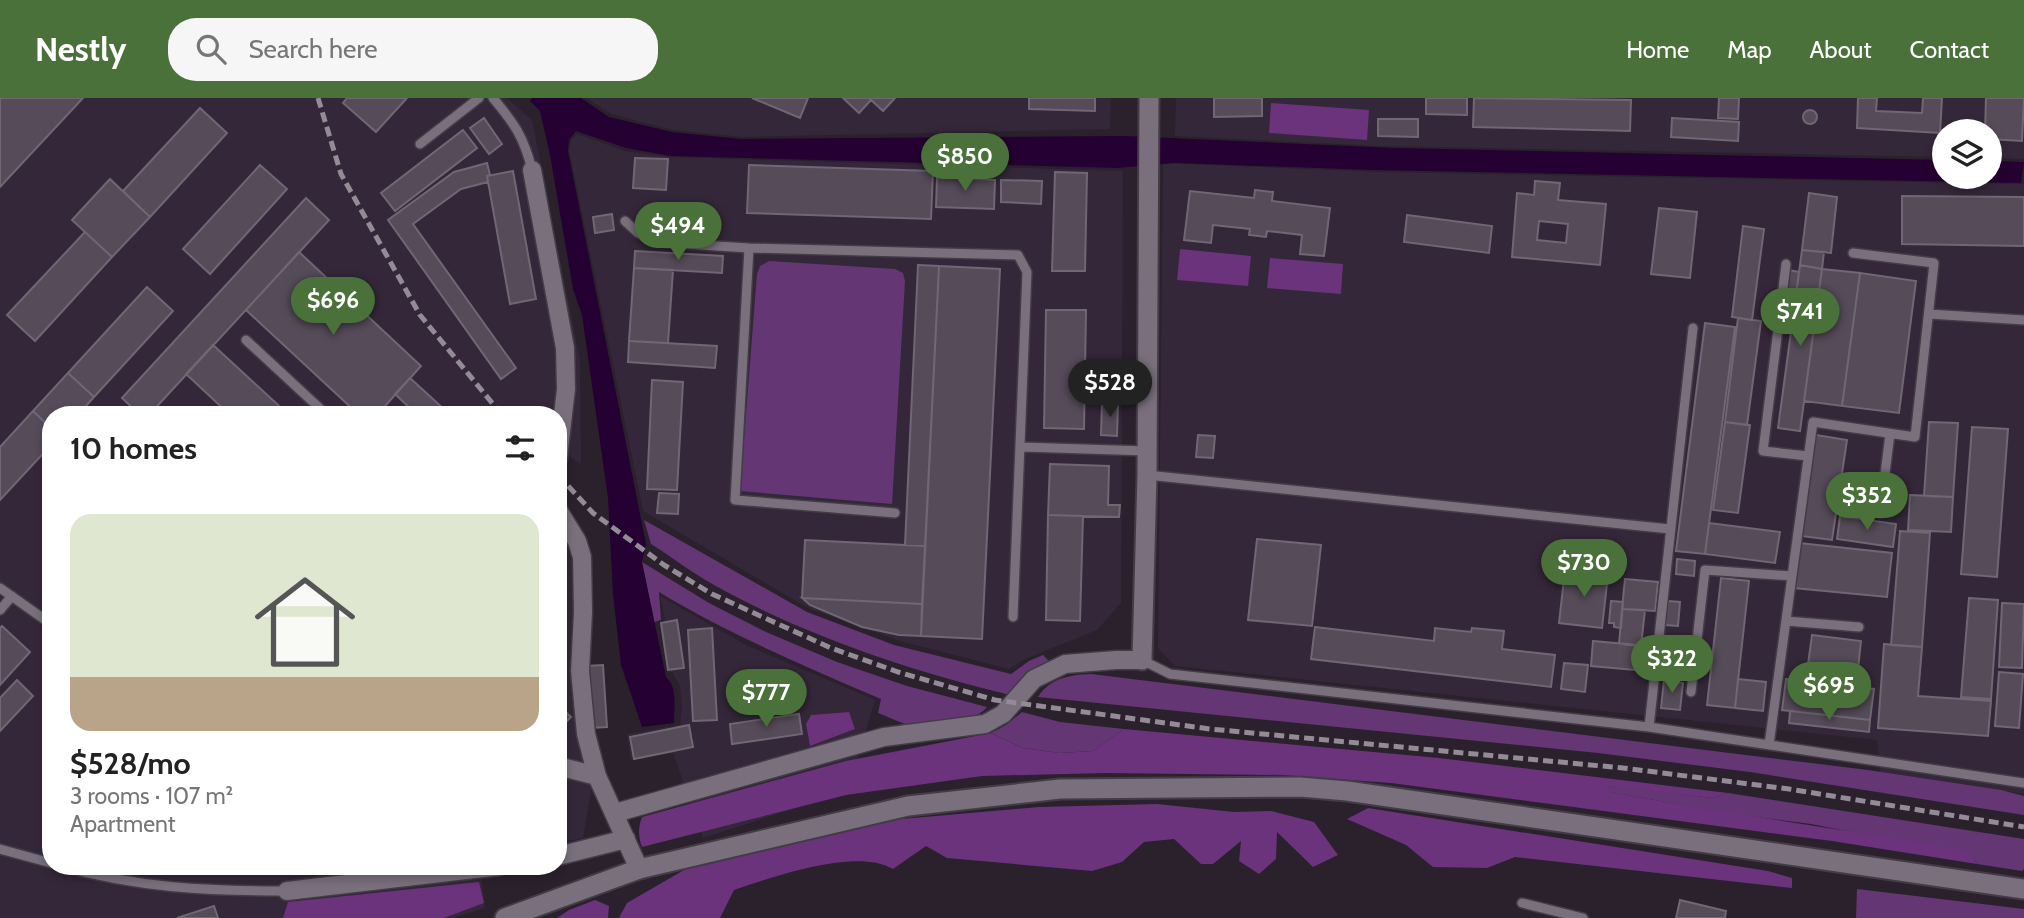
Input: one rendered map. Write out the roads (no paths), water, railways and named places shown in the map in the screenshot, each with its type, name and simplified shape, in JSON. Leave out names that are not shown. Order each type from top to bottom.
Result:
[{"type":"main road","points":[[1142,660],[1147,475],[1149,98]]},
{"type":"main road","points":[[505,918],[639,869],[908,806],[1060,789],[1300,787],[1374,795],[2024,889]]},
{"type":"street","points":[[532,170],[565,348],[564,406]]},
{"type":"street","points":[[567,525],[577,541],[582,557],[580,671],[586,734],[597,776],[639,869]]},
{"type":"street","points":[[615,813],[884,737],[985,724],[1003,714],[1034,679],[1065,664],[1142,660]]},
{"type":"street","points":[[567,768],[597,776]]},
{"type":"street","points":[[567,854],[626,839]]},
{"type":"street","points":[[287,891],[423,875]]},
{"type":"lane","points":[[421,144],[479,98]]},
{"type":"lane","points":[[493,98],[515,123],[526,145],[532,170]]},
{"type":"lane","points":[[625,221],[638,233],[668,243],[749,248],[1018,255],[1027,272],[1013,617]]},
{"type":"lane","points":[[749,248],[735,500],[895,513]]},
{"type":"lane","points":[[1769,745],[1813,422],[1915,437],[1934,262],[1853,253]]},
{"type":"lane","points":[[1786,264],[1763,451],[1808,456]]},
{"type":"lane","points":[[1929,314],[2024,320]]},
{"type":"lane","points":[[1648,727],[1693,328]]},
{"type":"lane","points":[[246,340],[317,406]]},
{"type":"lane","points":[[1880,513],[1889,433]]},
{"type":"lane","points":[[1022,447],[1147,451]]},
{"type":"lane","points":[[1147,475],[1670,529]]},
{"type":"lane","points":[[1691,692],[1704,570],[1792,576]]},
{"type":"lane","points":[[0,588],[42,618]]},
{"type":"lane","points":[[0,610],[12,596]]},
{"type":"lane","points":[[1786,621],[1859,627]]},
{"type":"lane","points":[[1142,660],[1170,674],[1648,727],[2024,783]]},
{"type":"lane","points":[[0,849],[42,861]]},
{"type":"lane","points":[[92,875],[202,891],[287,891]]},
{"type":"lane","points":[[1522,903],[1583,918]]},
{"type":"railway","points":[[318,98],[341,174],[420,315],[495,406]]},
{"type":"railway","points":[[567,485],[593,513],[664,565],[712,594],[831,648],[898,672],[995,700],[1210,729],[1623,768],[1789,789],[2024,827]]}]
